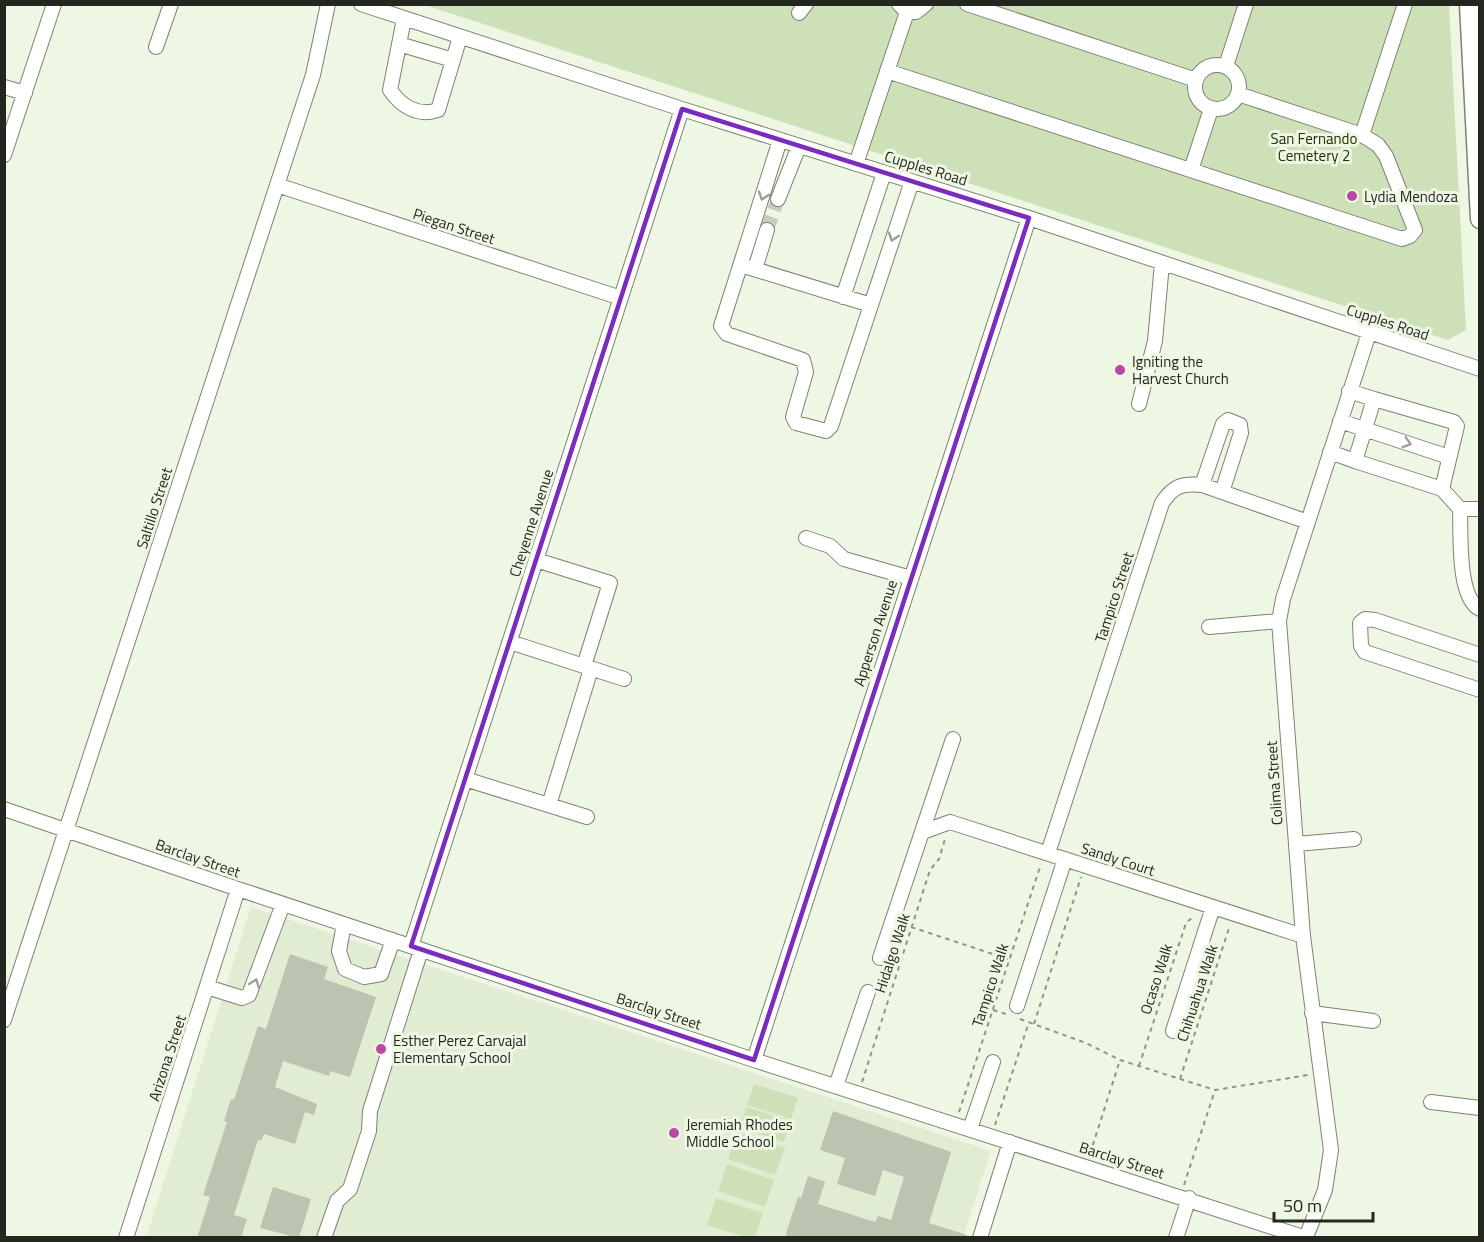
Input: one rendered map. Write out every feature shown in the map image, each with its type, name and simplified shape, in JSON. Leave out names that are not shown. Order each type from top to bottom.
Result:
[{"type":"main road","points":[[1469,4],[1476,67],[1479,219]]},
{"type":"street","points":[[4,155],[54,4]]},
{"type":"street","points":[[156,47],[171,4]]},
{"type":"street","name":"Saltillo Street","points":[[4,1020],[313,75],[328,4]]},
{"type":"street","name":"Cupples Road","points":[[361,4],[682,109],[1029,218],[1479,369]]},
{"type":"street","points":[[856,164],[887,71],[903,8],[916,12],[926,4]]},
{"type":"street","points":[[967,4],[1196,80]]},
{"type":"street","points":[[1226,66],[1246,4]]},
{"type":"street","points":[[1362,135],[1405,4]]},
{"type":"street","points":[[404,19],[390,90],[399,105],[427,114],[438,110],[460,37]]},
{"type":"street","points":[[399,44],[453,60]]},
{"type":"street","points":[[1212,65],[1226,66],[1238,78],[1238,94],[1228,107],[1212,109],[1205,106],[1196,94],[1196,80],[1205,68],[1212,65]]},
{"type":"street","points":[[887,71],[1402,239],[1410,236],[1414,230],[1414,223],[1386,156],[1378,145],[1362,135],[1238,94]]},
{"type":"street","points":[[4,87],[25,93]]},
{"type":"street","name":"Cheyenne Avenue","points":[[324,1238],[337,1201],[350,1189],[357,1169],[369,1131],[370,1111],[465,779],[682,109]]},
{"type":"street","points":[[1191,170],[1212,109]]},
{"type":"street","points":[[748,267],[780,140]]},
{"type":"street","points":[[778,198],[799,146]]},
{"type":"street","points":[[843,297],[884,172]]},
{"type":"street","points":[[767,230],[721,326],[723,331],[803,360],[807,372],[793,417],[796,423],[826,431],[831,426],[912,181]]},
{"type":"street","name":"Piegan Street","points":[[276,185],[621,298]]},
{"type":"street","name":"Apperson Avenue","points":[[754,1059],[1029,218]]},
{"type":"street","points":[[1139,404],[1155,341],[1158,287],[1162,263]]},
{"type":"street","points":[[748,267],[871,305]]},
{"type":"street","name":"Colima Street","points":[[1306,1237],[1325,1190],[1330,1150],[1304,936],[1279,621],[1283,599],[1369,333]]},
{"type":"street","points":[[1349,391],[1454,422],[1457,426],[1442,489]]},
{"type":"street","points":[[1355,461],[1374,399]]},
{"type":"street","points":[[1202,485],[1223,423],[1235,420],[1240,425],[1241,433],[1222,492]]},
{"type":"street","points":[[1340,421],[1449,457]]},
{"type":"street","points":[[1330,452],[1442,489],[1460,508],[1464,588],[1470,602],[1479,609]]},
{"type":"street","name":"Tampico Street","points":[[1046,853],[1162,503],[1172,489],[1182,485],[1202,485],[1308,522]]},
{"type":"street","points":[[1460,508],[1479,509]]},
{"type":"street","points":[[807,538],[830,546],[844,559],[910,578]]},
{"type":"street","points":[[536,560],[610,583],[549,805]]},
{"type":"street","points":[[1479,655],[1375,620],[1365,619],[1360,623],[1361,646],[1365,652],[1479,690]]},
{"type":"street","points":[[1209,627],[1279,621]]},
{"type":"street","points":[[510,642],[624,679]]},
{"type":"street","points":[[880,958],[953,739]]},
{"type":"street","points":[[465,779],[586,817]]},
{"type":"street","name":"Barclay Street","points":[[4,809],[416,948],[1306,1237]]},
{"type":"street","points":[[923,832],[950,822]]},
{"type":"street","name":"Sandy Court","points":[[950,822],[1304,936]]},
{"type":"street","points":[[1296,844],[1354,839]]},
{"type":"street","points":[[1017,1006],[1065,859]]},
{"type":"street","name":"Arizona Street","points":[[126,1238],[238,889]]},
{"type":"street","points":[[207,987],[242,998],[249,995],[283,904]]},
{"type":"street","points":[[1173,1031],[1213,907]]},
{"type":"street","points":[[344,924],[339,951],[345,969],[364,977],[381,974],[393,940]]},
{"type":"street","points":[[836,1086],[868,992]]},
{"type":"street","points":[[1312,1013],[1373,1021]]},
{"type":"street","points":[[970,1129],[993,1062]]},
{"type":"street","points":[[1431,1102],[1479,1108]]},
{"type":"street","points":[[980,1238],[1010,1142]]},
{"type":"street","points":[[1176,1238],[1185,1197]]},
{"type":"path","name":"Hidalgo Walk","points":[[858,1093],[930,870],[939,859],[950,822]]},
{"type":"path","name":"Tampico Walk","points":[[955,1124],[1046,853]]},
{"type":"path","points":[[1034,1024],[1085,866]]},
{"type":"path","name":"Ocaso Walk","points":[[1139,1066],[1186,923],[1193,919],[1198,902]]},
{"type":"path","name":"Chihuahua Walk","points":[[1180,1079],[1234,913]]},
{"type":"path","points":[[911,927],[1010,960]]},
{"type":"path","points":[[993,1010],[1086,1043],[1120,1060],[1215,1090],[1262,1085],[1265,1080],[1320,1074]]},
{"type":"path","points":[[991,1136],[1029,1022]]},
{"type":"path","points":[[1086,1166],[1120,1060]]},
{"type":"path","points":[[1185,1197],[1215,1090]]},
{"type":"highlighted area","points":[[682,109],[1029,218],[754,1060],[411,946]]},
{"type":"shaded area","points":[[251,907],[991,1151],[963,1237],[146,1238]]},
{"type":"green space","name":"San Fernando Cemetery 2","points":[[425,5],[1449,5],[1466,330],[1448,340]]},
{"type":"green space","points":[[754,1084],[798,1098],[791,1119],[747,1105]]},
{"type":"green space","points":[[746,1107],[791,1121],[784,1142],[740,1128]]},
{"type":"green space","points":[[737,1132],[785,1148],[775,1175],[728,1159]]},
{"type":"green space","points":[[727,1164],[774,1180],[765,1207],[718,1191]]},
{"type":"green space","points":[[716,1198],[763,1213],[755,1237],[745,1237],[707,1225]]},
{"type":"building","points":[[290,954],[328,967],[324,979],[376,997],[350,1077],[330,1071],[329,1076],[283,1061],[275,1087],[317,1104],[314,1115],[305,1112],[295,1144],[264,1134],[261,1141],[258,1140],[234,1215],[247,1219],[241,1238],[197,1238],[210,1197],[203,1195],[227,1122],[224,1121],[231,1099],[234,1100],[258,1026],[266,1029]]},
{"type":"building","points":[[833,1111],[951,1152],[929,1223],[967,1235],[966,1238],[787,1238],[786,1233],[798,1197],[801,1198],[808,1176],[825,1182],[818,1204],[875,1222],[878,1216],[891,1220],[904,1177],[883,1170],[875,1196],[837,1184],[845,1158],[820,1150]]},
{"type":"building","points":[[273,1187],[311,1199],[299,1238],[260,1228]]},
{"type":"tunnel","points":[[767,230],[778,199]]},
{"type":"place","name":"Lydia Mendoza","points":[[1352,196]]},
{"type":"place","name":"Igniting the Harvest Church","points":[[1120,370]]},
{"type":"place","name":"Esther Perez Carvajal Elementary School","points":[[381,1049]]},
{"type":"place","name":"Jeremiah Rhodes Middle School","points":[[674,1133]]}]
